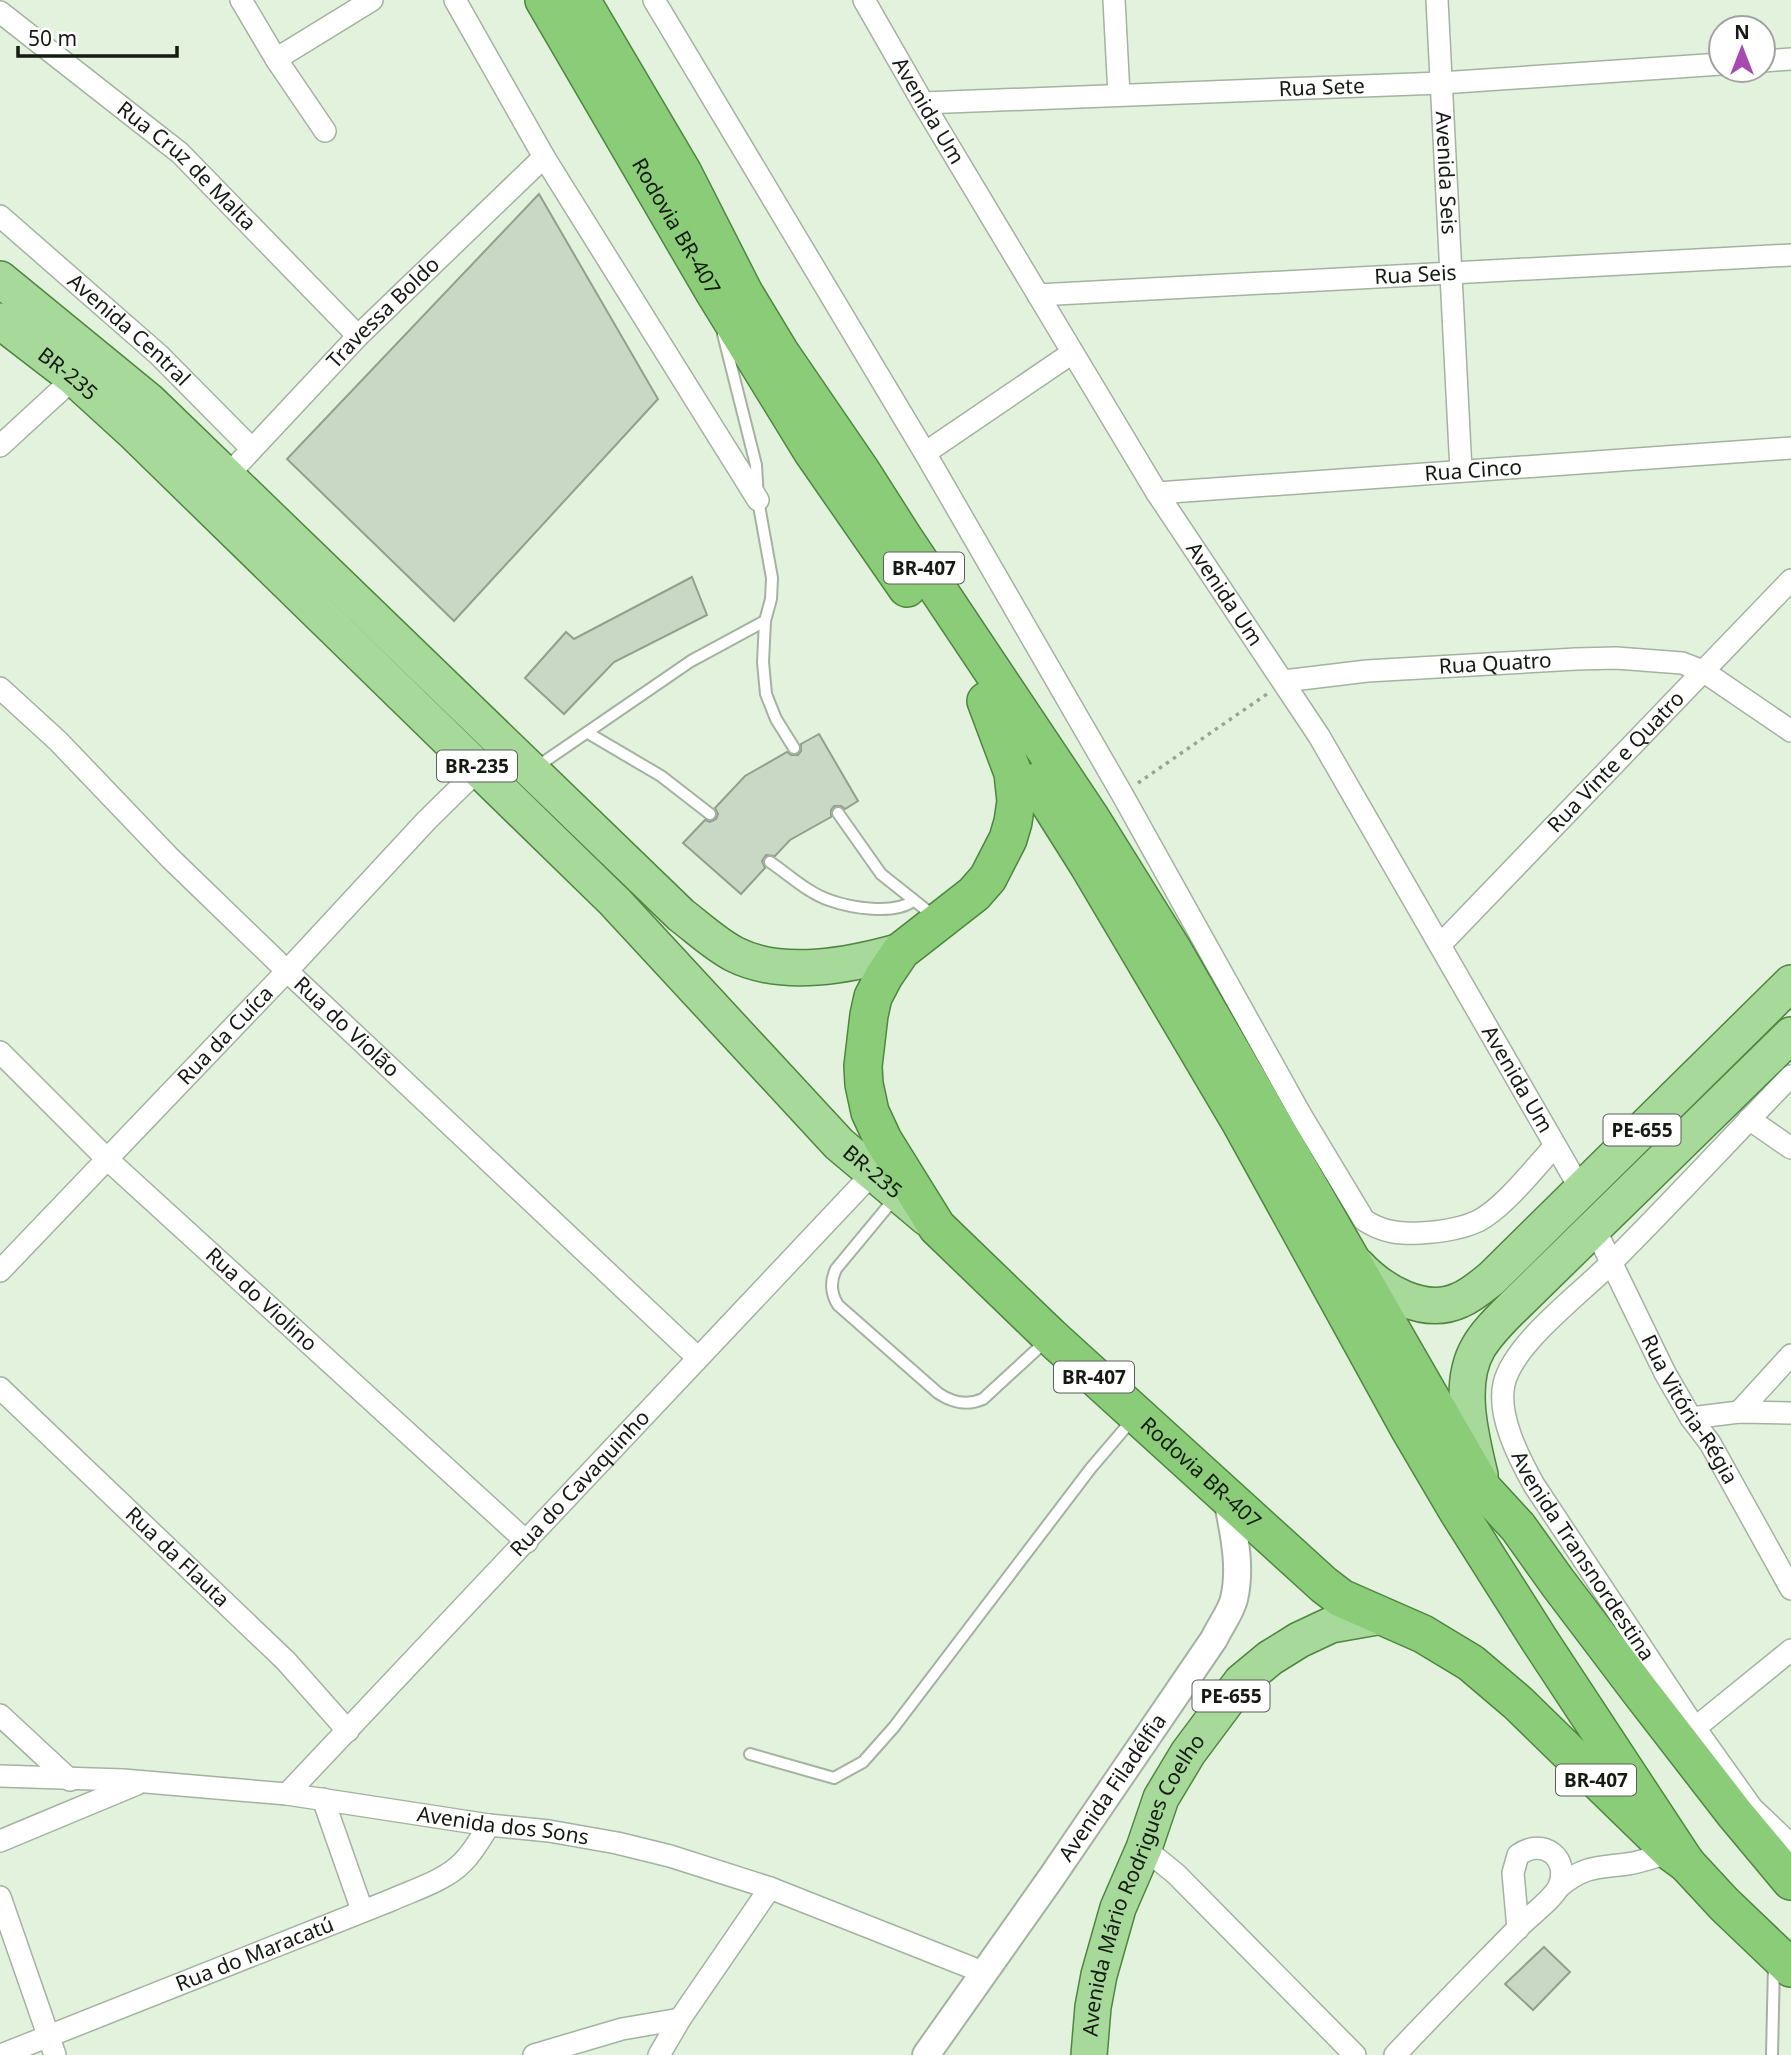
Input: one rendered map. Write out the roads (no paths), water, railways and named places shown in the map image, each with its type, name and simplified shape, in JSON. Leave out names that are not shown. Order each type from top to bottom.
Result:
[{"type":"highway","name":"Rodovia BR-407","points":[[544,0],[713,290],[811,451],[986,701],[1013,773],[1016,801],[1013,822],[998,861],[988,878],[974,894],[927,911],[873,997],[863,1066],[864,1084],[870,1112],[883,1140],[937,1227],[1050,1336],[1324,1586],[1341,1598],[1382,1616]]},
{"type":"highway","name":"BR-407","points":[[582,0],[683,173],[744,293],[775,344],[1090,817],[1171,947],[1289,1124],[1345,1252],[1483,1489],[1518,1527],[1663,1721],[1791,1881]]},
{"type":"highway","points":[[986,701],[1089,866],[1241,1123],[1409,1428],[1459,1513],[1679,1858]]},
{"type":"highway","name":"BR-407","points":[[1382,1616],[1423,1633],[1471,1663],[1517,1703],[1783,1959]]},
{"type":"main road","name":"BR-235","points":[[0,279],[149,401],[227,476],[509,778],[839,1144],[937,1227]]},
{"type":"main road","name":"BR-235","points":[[0,321],[74,378],[509,778],[681,915],[735,954],[784,967],[866,961],[901,951]]},
{"type":"main road","name":"PE-655","points":[[1345,1252],[1369,1278],[1392,1294],[1428,1304],[1447,1304],[1460,1300],[1492,1278],[1791,983]]},
{"type":"main road","name":"PE-655","points":[[1483,1489],[1472,1444],[1468,1395],[1470,1367],[1477,1349],[1491,1330],[1594,1227],[1791,1035]]},
{"type":"main road","name":"Avenida Mário Rodrigues Coelho","points":[[1089,2055],[1093,2007],[1108,1940],[1161,1798],[1188,1753],[1241,1682],[1270,1658],[1331,1625],[1382,1616]]},
{"type":"street","points":[[241,0],[324,131]]},
{"type":"street","points":[[276,59],[372,0]]},
{"type":"street","points":[[456,0],[544,157],[758,500]]},
{"type":"street","points":[[654,0],[925,453],[1122,794],[1289,1124],[1364,1220],[1377,1229],[1390,1232],[1430,1233],[1478,1221],[1496,1209],[1555,1146]]},
{"type":"street","name":"Avenida Um","points":[[864,0],[1157,493],[1319,736],[1581,1190]]},
{"type":"street","points":[[1114,0],[1119,95]]},
{"type":"street","name":"Avenida Seis","points":[[1437,0],[1461,471]]},
{"type":"street","name":"Rua Cruz de Malta","points":[[0,12],[180,153],[358,336]]},
{"type":"street","name":"Rua Sete","points":[[923,103],[1441,83],[1707,65]]},
{"type":"street","name":"Travessa Boldo","points":[[227,476],[358,336],[544,157]]},
{"type":"street","name":"Avenida Central","points":[[0,216],[159,355],[253,449]]},
{"type":"street","name":"Rua Seis","points":[[1038,295],[1791,255]]},
{"type":"street","points":[[925,453],[1072,353]]},
{"type":"street","points":[[0,446],[74,378]]},
{"type":"street","name":"Rua Cinco","points":[[1157,493],[1791,448]]},
{"type":"street","name":"Rua Vinte e Quatro","points":[[1440,945],[1791,580]]},
{"type":"street","name":"Rua Quatro","points":[[1284,681],[1367,671],[1616,658],[1682,663],[1703,671],[1791,731]]},
{"type":"street","name":"Rua do Violão","points":[[0,688],[58,741],[170,858],[287,971],[698,1358]]},
{"type":"street","name":"Rua da Cuíca","points":[[0,1271],[287,971],[427,820],[509,778]]},
{"type":"street","name":"Rua do Violino","points":[[0,1052],[106,1158],[527,1542]]},
{"type":"street","name":"Avenida Transnordestina","points":[[1791,1076],[1611,1263],[1518,1353],[1504,1384],[1504,1405],[1510,1435],[1534,1485],[1695,1728],[1752,1808],[1791,1845]]},
{"type":"street","points":[[1749,1119],[1791,1149]]},
{"type":"street","name":"Rua do Cavaquinho","points":[[287,1794],[698,1358],[886,1184]]},
{"type":"street","name":"Rua Vitória-Régia","points":[[1594,1227],[1640,1325],[1691,1418],[1710,1443],[1791,1589]]},
{"type":"street","points":[[1739,1412],[1791,1355]]},
{"type":"street","name":"Rua da Flauta","points":[[0,1388],[286,1661],[348,1731]]},
{"type":"street","points":[[1691,1418],[1739,1412],[1791,1413]]},
{"type":"street","name":"Avenida Filadélfia","points":[[926,2055],[1205,1653],[1234,1601],[1236,1560],[1227,1498]]},
{"type":"street","points":[[1695,1728],[1791,1650]]},
{"type":"street","points":[[0,1715],[70,1780]]},
{"type":"street","name":"Avenida dos Sons","points":[[0,1776],[142,1782],[287,1794],[617,1843],[670,1856],[771,1888],[985,1973]]},
{"type":"street","points":[[0,1841],[142,1782]]},
{"type":"street","points":[[323,1799],[362,1910]]},
{"type":"street","name":"Rua do Maracatú","points":[[1,2055],[51,2046],[439,1878],[461,1864],[473,1851],[489,1825]]},
{"type":"street","points":[[1517,1929],[1513,1873],[1517,1855],[1529,1847],[1548,1849],[1561,1870],[1559,1887]]},
{"type":"street","points":[[1144,1848],[1176,1874],[1355,2055]]},
{"type":"street","points":[[1395,2055],[1464,1980],[1559,1887],[1583,1869],[1679,1858]]},
{"type":"street","points":[[659,2055],[680,2019],[771,1888]]},
{"type":"street","points":[[0,1897],[51,2046]]},
{"type":"street","points":[[534,2055],[622,2029],[680,2019]]},
{"type":"lane","points":[[713,290],[756,465],[758,500],[772,578],[772,599],[765,621],[763,662],[766,694],[776,719],[794,748]]},
{"type":"lane","points":[[509,778],[588,733],[691,662],[765,621]]},
{"type":"lane","points":[[588,733],[662,776],[710,814]]},
{"type":"lane","points":[[838,813],[881,874],[927,911]]},
{"type":"lane","points":[[770,862],[829,900],[883,910],[905,906],[927,911]]},
{"type":"lane","points":[[886,1184],[832,1277],[833,1297],[838,1305],[948,1400],[973,1402],[983,1399],[1050,1336]]},
{"type":"lane","points":[[750,1754],[834,1778],[863,1762],[894,1727],[1091,1468],[1136,1415]]},
{"type":"lane","points":[[1772,2055],[1783,1959]]}]
